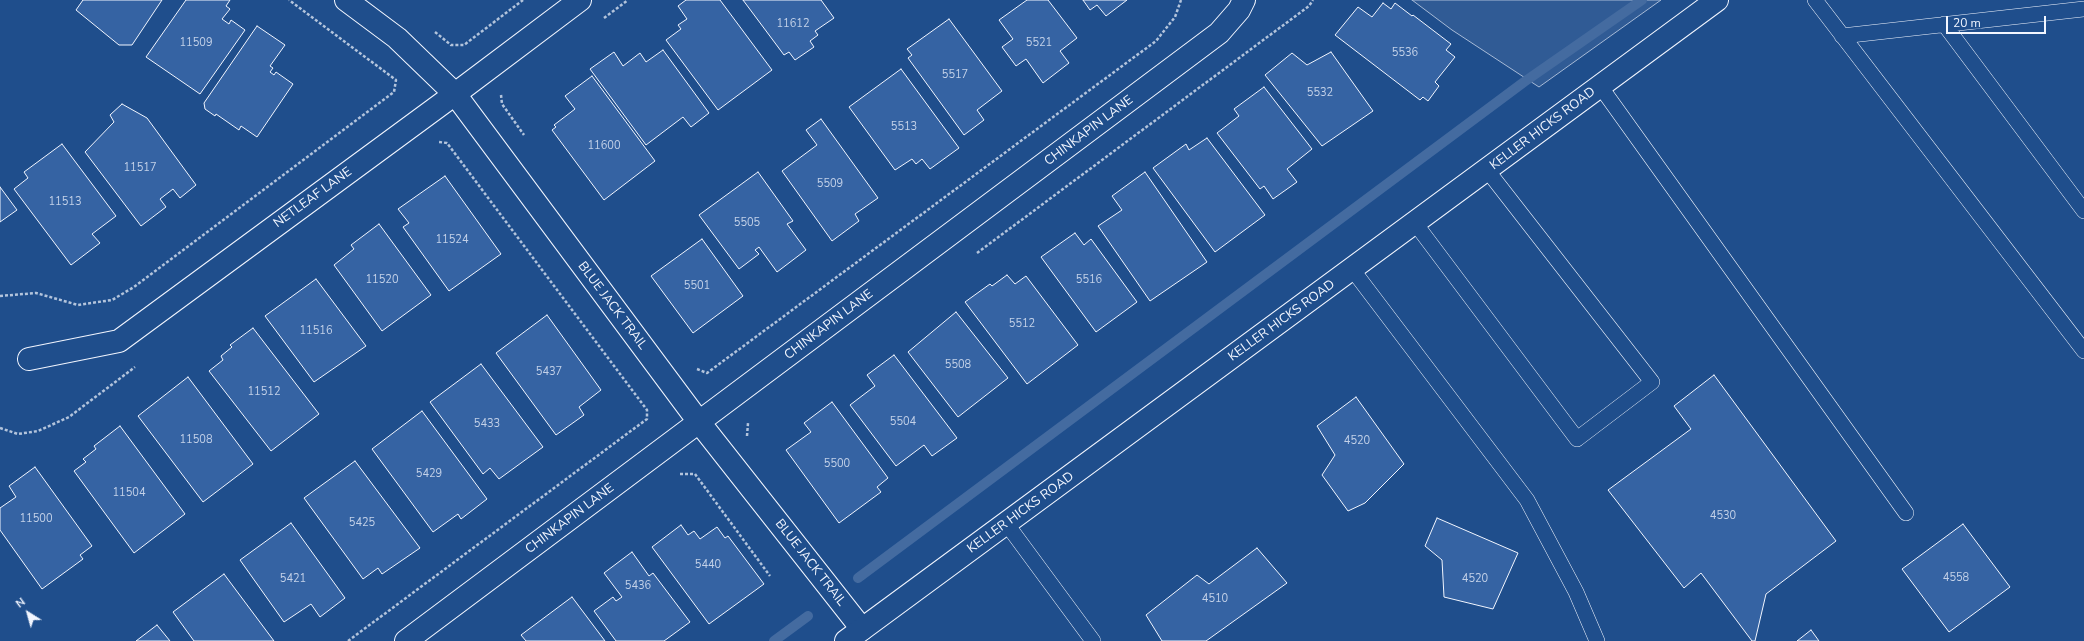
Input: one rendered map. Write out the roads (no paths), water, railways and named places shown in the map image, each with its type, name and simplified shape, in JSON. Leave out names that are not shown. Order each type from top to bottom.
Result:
[{"type":"street","name":"BLUE JACK TRAIL","points":[[346,0],[397,38],[455,94],[699,422],[854,635]]},
{"type":"street","name":"NETLEAF LANE","points":[[29,359],[119,341],[455,94],[580,0]]},
{"type":"street","name":"CHINKAPIN LANE","points":[[406,641],[1219,33],[1239,10],[1244,0]]},
{"type":"street","name":"KELLER HICKS ROAD","points":[[854,635],[1717,0]]},
{"type":"lane","points":[[1815,0],[2084,350]]},
{"type":"lane","points":[[1842,36],[2084,9]]},
{"type":"lane","points":[[1944,24],[2084,211]]},
{"type":"lane","points":[[1600,86],[1906,513]]},
{"type":"lane","points":[[1415,223],[1577,439],[1652,382],[1487,170]]},
{"type":"lane","points":[[1352,269],[1527,500],[1576,592],[1597,641]]},
{"type":"lane","points":[[1006,523],[1093,641]]},
{"type":"waterway","points":[[858,578],[1524,82],[1642,0]]},
{"type":"waterway","points":[[774,641],[808,616]]}]
